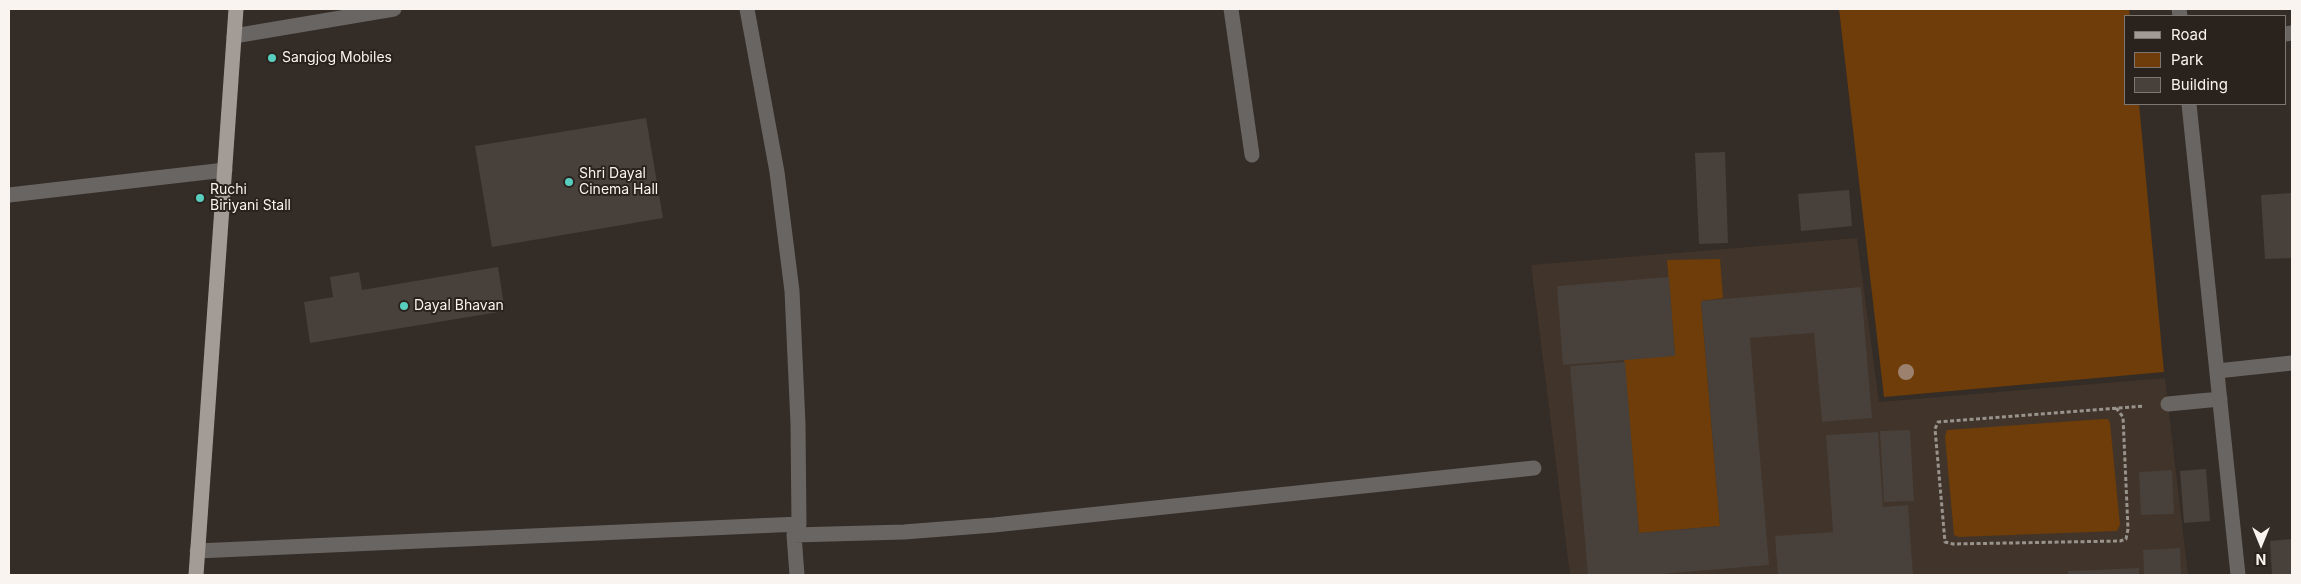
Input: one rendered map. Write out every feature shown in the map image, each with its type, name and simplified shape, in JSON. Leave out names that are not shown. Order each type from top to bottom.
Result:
[{"type":"main road","points":[[196,575],[236,9]]},
{"type":"street","points":[[234,36],[394,9]]},
{"type":"street","points":[[747,9],[776,172],[792,291],[798,414],[797,575]]},
{"type":"street","points":[[1231,9],[1252,155]]},
{"type":"street","points":[[2189,105],[2238,575]]},
{"type":"street","points":[[9,195],[225,170]]},
{"type":"street","points":[[2217,371],[2292,363]]},
{"type":"street","points":[[2168,404],[2220,399]]},
{"type":"street","points":[[198,551],[797,530],[904,532],[994,525],[1534,468]]},
{"type":"path","points":[[2116,408],[2121,412],[2123,418],[2128,529],[2126,539],[2120,541],[1953,544],[1945,542],[1935,429],[1938,422],[2116,408]]},
{"type":"shaded area","points":[[1857,238],[1879,402],[2165,378],[2188,575],[1570,575],[1531,265]]},
{"type":"green space","points":[[1839,9],[2129,9],[2130,15],[2124,15],[2124,105],[2139,105],[2164,372],[1884,397]]},
{"type":"green space","points":[[1720,259],[1723,298],[1701,301],[1720,526],[1639,533],[1624,360],[1675,355],[1667,260]]},
{"type":"green space","points":[[2108,419],[2110,423],[2120,525],[2117,531],[1959,537],[1954,535],[1945,437],[1947,430]]},
{"type":"building","name":"Shri Dayal Cinema Hall","points":[[646,118],[663,218],[492,247],[475,146]]},
{"type":"building","points":[[1725,152],[1728,243],[1699,244],[1695,153]]},
{"type":"building","points":[[1849,190],[1852,226],[1801,231],[1798,194]]},
{"type":"building","points":[[2292,193],[2292,258],[2265,259],[2261,195]]},
{"type":"building","name":"Dayal Bhavan","points":[[498,267],[505,311],[310,343],[304,302],[333,297],[330,277],[359,272],[362,290]]},
{"type":"building","points":[[1669,277],[1675,356],[1563,365],[1557,286]]},
{"type":"building","points":[[1861,287],[1872,418],[1822,422],[1814,333],[1750,338],[1769,565],[1650,575],[1588,575],[1570,366],[1625,362],[1639,533],[1720,526],[1701,301]]},
{"type":"building","points":[[1910,430],[1914,501],[1884,502],[1880,431]]},
{"type":"building","points":[[1878,432],[1883,507],[1908,505],[1913,575],[1778,575],[1775,536],[1833,532],[1826,435]]},
{"type":"building","points":[[2206,469],[2210,521],[2184,523],[2180,471]]},
{"type":"building","points":[[2172,470],[2174,514],[2141,515],[2139,472]]},
{"type":"building","points":[[2292,539],[2292,575],[2272,575],[2270,541]]},
{"type":"building","points":[[2180,548],[2181,575],[2144,575],[2143,550]]},
{"type":"building","points":[[2139,568],[2139,575],[2068,575],[2068,571]]},
{"type":"place","name":"Sangjog Mobiles","points":[[272,58]]},
{"type":"place","name":"Shri Dayal Cinema Hall","points":[[569,182]]},
{"type":"place","name":"Ruchi Biriyani Stall","points":[[200,198]]},
{"type":"place","name":"Dayal Bhavan","points":[[404,306]]}]
